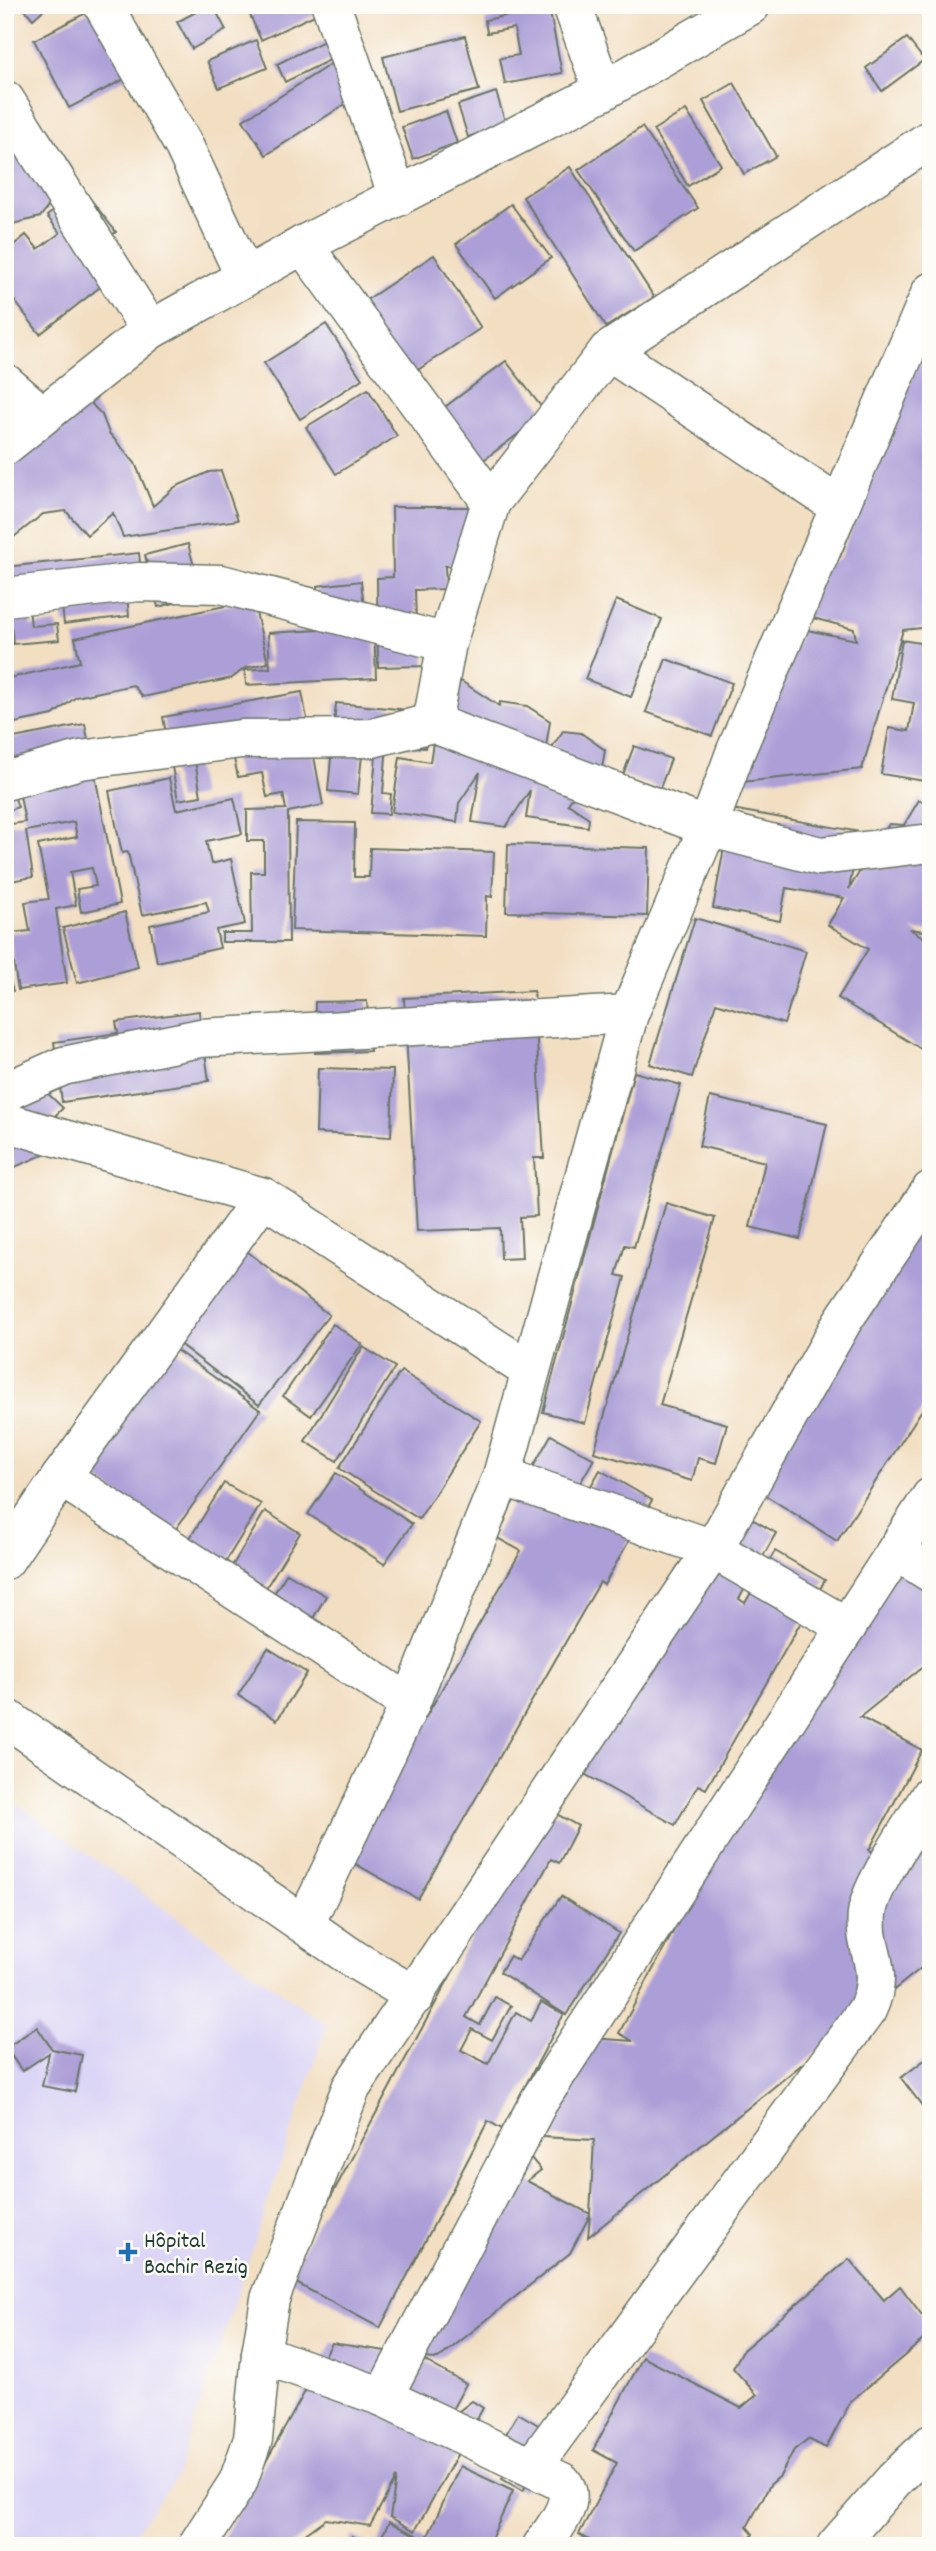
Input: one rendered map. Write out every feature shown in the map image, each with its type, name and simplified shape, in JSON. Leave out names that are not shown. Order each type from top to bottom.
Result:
[{"type":"street","points":[[103,5],[184,146],[246,277]]},
{"type":"street","points":[[331,5],[398,197]]},
{"type":"street","points":[[572,5],[603,91]]},
{"type":"street","points":[[5,446],[150,330],[303,245],[603,91],[751,5]]},
{"type":"street","points":[[5,100],[150,330]]},
{"type":"street","points":[[432,723],[447,643],[491,502],[608,351],[931,139]]},
{"type":"street","points":[[303,245],[491,502]]},
{"type":"street","points":[[305,1924],[410,1704],[502,1476],[629,1014],[708,827],[735,753],[931,292]]},
{"type":"street","points":[[608,351],[840,507]]},
{"type":"street","points":[[5,383],[42,415]]},
{"type":"street","points":[[5,597],[139,582],[221,584],[447,643]]},
{"type":"street","points":[[5,781],[93,759],[241,739],[372,738],[432,723],[708,827],[820,856],[931,843]]},
{"type":"street","points":[[5,1092],[63,1066],[200,1038],[629,1014]]},
{"type":"street","points":[[5,1122],[263,1197],[529,1370]]},
{"type":"street","points":[[197,2546],[238,2482],[253,2439],[261,2354],[270,2299],[351,2088],[713,1549],[842,1322],[931,1190]]},
{"type":"street","points":[[5,1560],[61,1477],[263,1197]]},
{"type":"street","points":[[502,1476],[713,1549],[847,1627]]},
{"type":"street","points":[[61,1477],[410,1704]]},
{"type":"street","points":[[383,2398],[539,2101],[931,1497]]},
{"type":"street","points":[[896,1551],[931,1573]]},
{"type":"street","points":[[5,1717],[355,1960],[415,1996]]},
{"type":"street","points":[[531,2467],[867,2010],[876,1992],[877,1972],[867,1913],[879,1880],[931,1794]]},
{"type":"street","points":[[261,2354],[383,2398],[562,2482],[569,2495],[566,2507],[542,2546]]},
{"type":"street","points":[[836,2546],[894,2480],[931,2444]]},
{"type":"shaded area","name":"Hôpital Bachir Rezig","points":[[5,1795],[327,2025],[176,2478],[125,2546],[5,2546]]},
{"type":"building","points":[[21,5],[49,5],[33,19]]},
{"type":"building","points":[[101,5],[134,74],[69,108],[34,40]]},
{"type":"building","points":[[213,5],[226,30],[192,49],[177,22]]},
{"type":"building","points":[[271,5],[336,5],[261,40],[250,15]]},
{"type":"building","points":[[549,7],[562,73],[505,84],[500,58],[519,55],[514,28],[487,33],[485,20]]},
{"type":"building","points":[[340,33],[348,51],[285,82],[277,64]]},
{"type":"building","points":[[465,36],[479,90],[397,111],[383,57]]},
{"type":"building","points":[[907,38],[924,60],[882,91],[866,68]]},
{"type":"building","points":[[256,40],[267,68],[219,88],[207,61]]},
{"type":"building","points":[[345,55],[367,90],[266,155],[243,120]]},
{"type":"building","points":[[734,83],[776,156],[744,174],[703,101]]},
{"type":"building","points":[[496,92],[506,124],[468,137],[458,105]]},
{"type":"building","points":[[686,110],[721,165],[688,186],[653,130]]},
{"type":"building","points":[[446,111],[457,143],[413,159],[402,127]]},
{"type":"building","points":[[642,127],[698,208],[634,251],[578,170]]},
{"type":"building","points":[[48,132],[74,173],[40,217],[5,226],[5,159]]},
{"type":"building","points":[[570,167],[654,297],[606,327],[523,197]]},
{"type":"building","points":[[82,188],[116,232],[89,253],[109,280],[40,334],[5,288],[5,252],[26,235],[38,249],[60,233],[47,216]]},
{"type":"building","points":[[511,204],[551,258],[495,298],[456,244]]},
{"type":"building","points":[[434,255],[481,328],[407,377],[359,305]]},
{"type":"building","points":[[326,324],[362,379],[300,419],[264,363]]},
{"type":"building","points":[[931,331],[931,627],[903,630],[862,769],[742,782],[802,629],[856,640],[854,629],[802,615],[822,568],[840,557]]},
{"type":"building","points":[[506,361],[546,413],[477,465],[437,413]]},
{"type":"building","points":[[368,389],[397,436],[336,474],[306,427]]},
{"type":"building","points":[[88,400],[102,415],[109,433],[135,463],[153,506],[175,487],[209,472],[221,471],[238,520],[123,537],[113,513],[87,535],[66,511],[43,514],[5,544],[5,463]]},
{"type":"building","points":[[392,507],[471,507],[472,566],[445,566],[446,589],[415,590],[416,621],[425,621],[425,666],[378,667],[377,578],[393,577]]},
{"type":"building","points":[[188,544],[202,596],[158,607],[145,555]]},
{"type":"building","points":[[139,553],[143,593],[127,595],[129,616],[64,624],[62,605],[29,609],[31,626],[57,624],[59,640],[13,644],[5,567]]},
{"type":"building","points":[[361,581],[364,607],[320,613],[317,586]]},
{"type":"building","points":[[253,600],[268,663],[245,668],[232,678],[143,697],[133,685],[76,697],[53,715],[5,725],[5,679],[80,662],[75,638]]},
{"type":"building","points":[[616,600],[662,619],[631,697],[585,679]]},
{"type":"building","points":[[374,627],[376,678],[246,685],[245,670],[270,668],[268,633]]},
{"type":"building","points":[[902,640],[931,645],[931,782],[881,774],[889,728],[909,731],[914,703],[892,699]]},
{"type":"building","points":[[666,659],[732,683],[712,736],[646,712]]},
{"type":"building","points":[[461,681],[499,706],[500,702],[527,706],[550,721],[544,759],[563,731],[581,733],[605,750],[599,787],[581,785],[568,804],[589,818],[588,827],[526,818],[530,790],[506,827],[472,822],[480,772],[459,803],[457,822],[392,812],[400,757],[430,762],[437,718]]},
{"type":"building","points":[[302,692],[323,805],[288,812],[289,942],[222,942],[222,933],[252,933],[251,872],[264,872],[264,841],[247,841],[247,810],[286,809],[283,794],[267,797],[262,773],[238,777],[233,754],[195,761],[201,796],[178,800],[163,717]]},
{"type":"building","points":[[336,703],[429,712],[425,748],[387,745],[383,793],[391,794],[389,814],[371,813],[376,756],[362,755],[358,794],[328,791]]},
{"type":"building","points":[[85,724],[120,904],[81,912],[77,889],[96,886],[92,868],[70,872],[76,905],[56,909],[67,983],[18,990],[9,933],[30,931],[25,902],[49,899],[38,845],[77,837],[74,822],[26,831],[33,877],[5,882],[5,825],[25,822],[9,739]]},
{"type":"building","points":[[634,746],[671,759],[660,788],[623,775]]},
{"type":"building","points":[[5,769],[18,807],[5,811]]},
{"type":"building","points":[[169,778],[176,810],[234,798],[242,834],[206,841],[211,864],[231,859],[245,924],[216,930],[220,948],[157,962],[150,925],[209,912],[206,902],[142,915],[128,852],[122,853],[109,791]]},
{"type":"building","points":[[919,800],[931,806],[931,932],[910,929],[931,942],[931,1055],[838,998],[868,949],[828,925],[844,898],[786,888],[780,921],[713,908],[731,809],[860,832],[849,889],[889,824],[904,825]]},
{"type":"building","points":[[296,822],[355,823],[354,877],[369,877],[370,848],[494,852],[492,897],[487,896],[486,936],[292,930]]},
{"type":"building","points":[[508,844],[649,848],[647,916],[506,912]]},
{"type":"building","points":[[125,912],[138,967],[77,983],[63,928]]},
{"type":"building","points":[[695,918],[806,951],[784,1024],[716,1003],[692,1077],[650,1064]]},
{"type":"building","points":[[5,966],[13,991],[5,993]]},
{"type":"building","points":[[534,991],[544,1158],[534,1158],[537,1216],[520,1217],[522,1258],[501,1259],[500,1228],[417,1231],[404,998]]},
{"type":"building","points":[[367,1001],[370,1051],[315,1053],[315,1002]]},
{"type":"building","points":[[199,1011],[209,1081],[62,1102],[54,1042],[118,1033],[116,1022]]},
{"type":"building","points":[[318,1068],[393,1070],[391,1137],[316,1133]]},
{"type":"building","points":[[634,1072],[681,1085],[634,1247],[625,1245],[616,1275],[625,1277],[585,1423],[543,1412]]},
{"type":"building","points":[[5,1084],[41,1087],[63,1108],[51,1120],[59,1139],[43,1155],[15,1167],[5,1145]]},
{"type":"building","points":[[710,1097],[827,1124],[800,1239],[750,1227],[765,1162],[699,1146]]},
{"type":"building","points":[[666,1203],[715,1218],[660,1405],[727,1424],[716,1463],[698,1458],[692,1481],[594,1452]]},
{"type":"building","points":[[931,1208],[931,1396],[837,1541],[751,1486]]},
{"type":"building","points":[[244,1249],[329,1315],[259,1405],[173,1339]]},
{"type":"building","points":[[333,1324],[362,1344],[311,1416],[283,1396]]},
{"type":"building","points":[[172,1347],[260,1410],[173,1533],[84,1470]]},
{"type":"building","points":[[363,1347],[395,1367],[337,1461],[305,1441]]},
{"type":"building","points":[[401,1371],[481,1421],[419,1519],[339,1468]]},
{"type":"building","points":[[551,1435],[594,1459],[575,1492],[588,1491],[600,1470],[652,1500],[604,1585],[600,1582],[418,1899],[345,1858],[521,1551],[494,1536]]},
{"type":"building","points":[[336,1473],[412,1524],[384,1564],[308,1514]]},
{"type":"building","points":[[224,1483],[261,1504],[221,1569],[185,1546]]},
{"type":"building","points":[[723,1502],[776,1533],[739,1599],[745,1603],[775,1551],[825,1580],[706,1789],[698,1785],[675,1825],[572,1767]]},
{"type":"building","points":[[265,1511],[300,1533],[262,1594],[228,1573]]},
{"type":"building","points":[[897,1513],[931,1531],[931,1660],[860,1717],[922,1750],[869,1850],[888,1859],[931,1779],[931,1960],[588,2237],[590,2215],[570,2253],[438,2359],[420,2358],[466,2384],[446,2421],[472,2401],[483,2408],[415,2531],[390,2517],[396,2478],[370,2526],[326,2519],[289,2546],[219,2546],[332,2343],[399,2353],[514,2137],[541,2170],[527,2181],[590,2214],[594,2140],[526,2136],[578,2037],[633,2041],[619,2033]]},
{"type":"building","points":[[287,1573],[326,1596],[308,1627],[268,1603]]},
{"type":"building","points":[[268,1648],[307,1673],[277,1720],[238,1695]]},
{"type":"building","points":[[542,1806],[578,1826],[559,1863],[551,1859],[466,2017],[480,2025],[495,1997],[511,2006],[492,2040],[472,2029],[461,2050],[488,2064],[516,2012],[531,2021],[541,2002],[564,2014],[502,2129],[488,2121],[380,2328],[287,2278]]},
{"type":"building","points":[[561,1896],[619,1933],[566,2015],[500,1972],[510,1956],[518,1961]]},
{"type":"building","points":[[37,2027],[52,2049],[82,2055],[75,2092],[42,2086],[49,2053],[22,2071],[6,2048]]},
{"type":"building","points":[[931,2055],[931,2103],[924,2108],[901,2078]]},
{"type":"building","points":[[849,2259],[884,2300],[900,2286],[931,2327],[924,2339],[851,2401],[826,2448],[808,2439],[794,2450],[780,2476],[770,2485],[747,2527],[753,2534],[747,2546],[600,2546],[579,2534],[617,2463],[593,2450],[643,2357],[741,2408],[757,2395],[733,2368],[743,2350]]},
{"type":"building","points":[[518,2413],[555,2435],[523,2491],[502,2479],[513,2463],[495,2453]]},
{"type":"building","points":[[460,2466],[513,2491],[488,2546],[377,2546],[389,2522],[426,2540]]},
{"type":"building","points":[[352,2536],[373,2546],[348,2546]]},
{"type":"place","name":"Hôpital Bachir Rezig","points":[[128,2252]]}]
